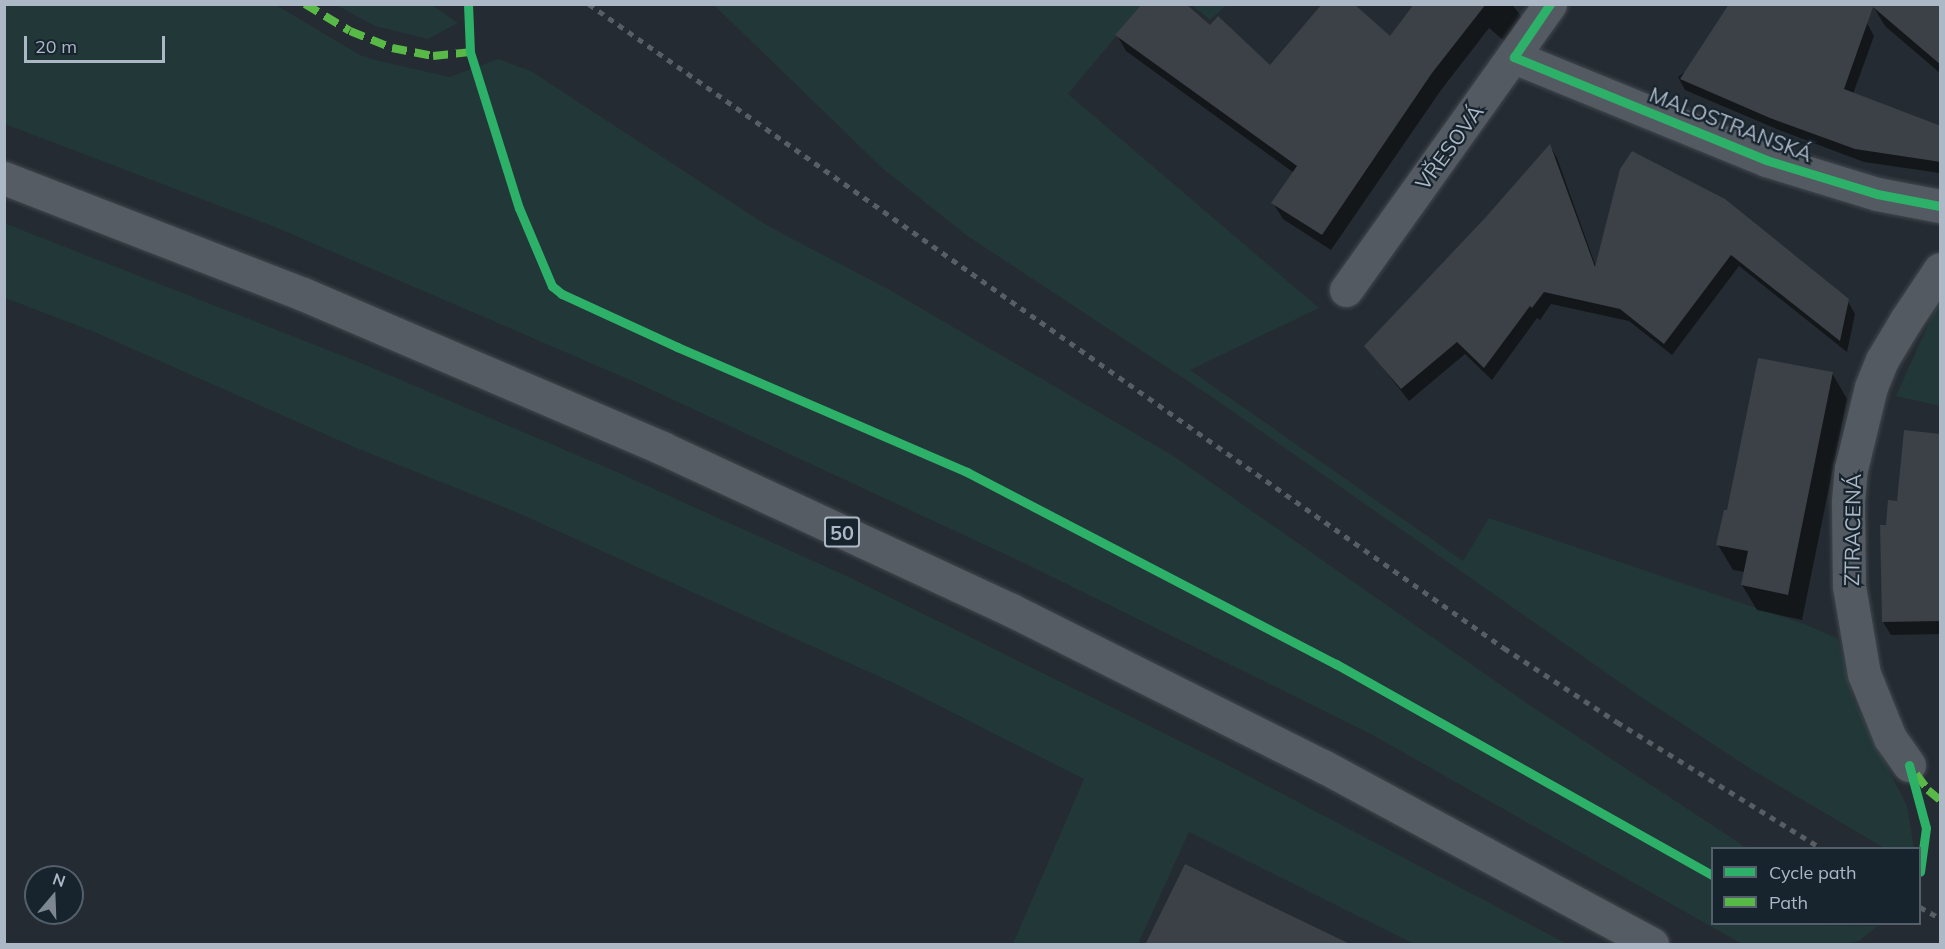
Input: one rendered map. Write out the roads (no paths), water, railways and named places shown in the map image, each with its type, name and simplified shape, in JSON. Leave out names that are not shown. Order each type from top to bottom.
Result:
[{"type":"main road","name":"50","points":[[4,178],[324,303],[662,448],[990,600],[1323,766],[1652,945]]},
{"type":"street","name":"VŘESOVÁ","points":[[1346,290],[1550,4]]},
{"type":"street","name":"MALOSTRANSKÁ","points":[[1514,57],[1766,160],[1877,194],[1941,206]]},
{"type":"street","name":"ZTRACENÁ","points":[[1909,765],[1890,738],[1864,674],[1849,586],[1848,501],[1851,469],[1871,387],[1882,360],[1941,269]]},
{"type":"railway","points":[[589,4],[1504,648],[1617,722],[1819,847]]},
{"type":"railway","points":[[1921,908],[1940,918]]}]
